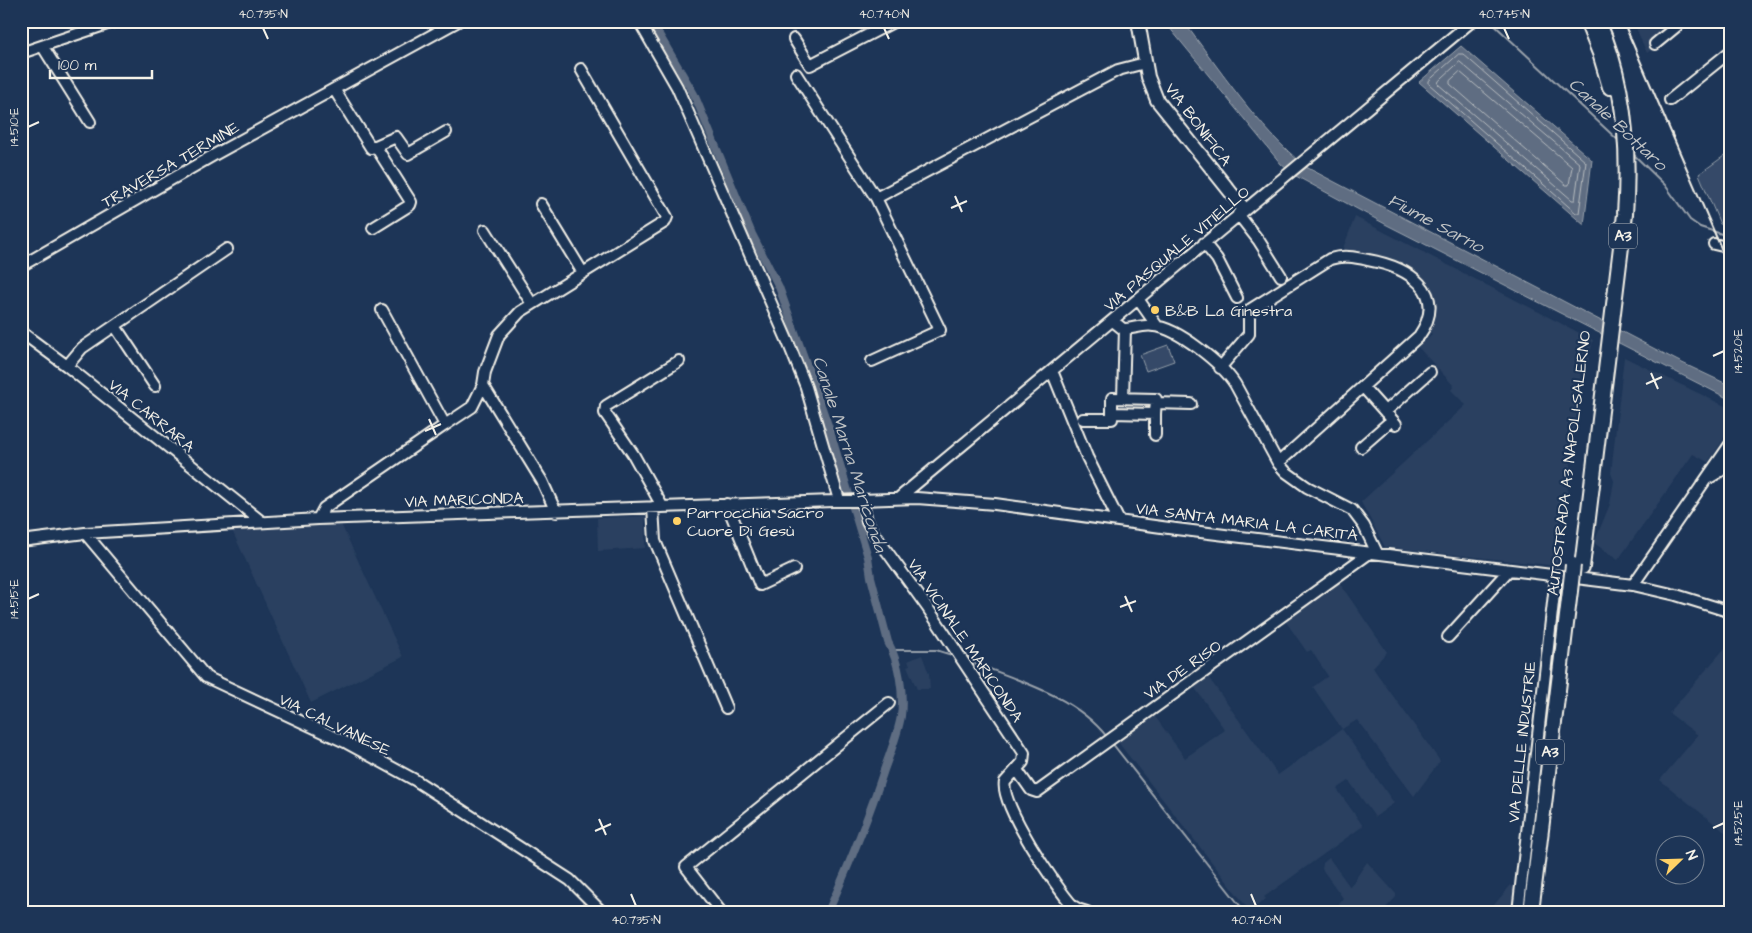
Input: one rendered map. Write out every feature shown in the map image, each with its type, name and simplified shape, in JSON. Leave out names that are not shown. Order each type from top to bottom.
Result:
[{"type":"highway","name":"AUTOSTRADA A3 NAPOLI-SALERNO","points":[[1587,21],[1608,81],[1622,139]]},
{"type":"highway","name":"AUTOSTRADA A3 NAPOLI-SALERNO","points":[[1540,912],[1577,566],[1610,307],[1616,216],[1623,162],[1619,87],[1598,21]]},
{"type":"highway","points":[[1606,21],[1619,87]]},
{"type":"highway","name":"AUTOSTRADA A3 NAPOLI-SALERNO","points":[[1531,912],[1574,592]]},
{"type":"main road","name":"VIA BONIFICA","points":[[1138,21],[1148,77],[1157,100],[1241,211]]},
{"type":"street","points":[[21,53],[116,21]]},
{"type":"street","name":"TRAVERSA TERMINE","points":[[21,266],[214,155],[458,21]]},
{"type":"street","points":[[639,21],[677,87],[788,342],[806,388],[842,500]]},
{"type":"street","points":[[794,39],[810,65],[895,21]]},
{"type":"street","points":[[1655,44],[1682,21]]},
{"type":"street","name":"VIA PASQUALE VITIELLO","points":[[900,497],[1470,22]]},
{"type":"street","points":[[43,47],[90,122]]},
{"type":"street","points":[[1670,100],[1731,51]]},
{"type":"street","points":[[876,198],[1118,70],[1145,63]]},
{"type":"street","points":[[318,519],[324,508],[472,407],[482,385],[499,335],[520,312],[665,222],[667,217],[580,68]]},
{"type":"street","points":[[796,74],[876,198],[940,330],[872,361]]},
{"type":"street","points":[[334,89],[371,148],[396,137],[408,154],[446,132]]},
{"type":"street","points":[[373,228],[410,203],[376,147]]},
{"type":"street","points":[[541,204],[583,273]]},
{"type":"street","points":[[1241,211],[1281,276]]},
{"type":"street","points":[[485,230],[532,304]]},
{"type":"street","points":[[1204,243],[1217,259],[1237,298]]},
{"type":"street","points":[[1714,244],[1731,248]]},
{"type":"street","points":[[66,366],[82,348],[227,249]]},
{"type":"street","points":[[1220,368],[1249,334],[1249,314],[1251,309],[1318,265],[1340,256],[1380,262],[1405,270],[1422,286],[1428,300],[1428,316],[1419,336],[1278,463]]},
{"type":"street","points":[[1138,299],[1157,326]]},
{"type":"street","points":[[1139,326],[1145,319],[1144,309]]},
{"type":"street","points":[[382,310],[445,425]]},
{"type":"street","points":[[1113,321],[1125,329],[1139,326],[1157,326],[1181,335],[1220,368],[1235,384],[1278,463],[1301,483],[1352,510],[1364,526],[1374,552]]},
{"type":"street","points":[[115,326],[155,386]]},
{"type":"street","points":[[1123,398],[1125,329]]},
{"type":"street","name":"VIA CARRARA","points":[[21,332],[262,522]]},
{"type":"street","points":[[678,360],[606,406],[605,413],[633,454],[657,507],[655,541],[726,708]]},
{"type":"street","points":[[1052,371],[1087,457],[1118,520]]},
{"type":"street","points":[[1361,448],[1391,418],[1430,372]]},
{"type":"street","points":[[482,385],[542,481],[556,512]]},
{"type":"street","points":[[1363,387],[1391,418]]},
{"type":"street","points":[[1083,418],[1112,419],[1112,398],[1156,399],[1155,435]]},
{"type":"street","points":[[1156,403],[1191,404]]},
{"type":"street","points":[[1112,412],[1155,414]]},
{"type":"street","points":[[1633,585],[1731,443]]},
{"type":"street","points":[[1706,480],[1721,471],[1731,460]]},
{"type":"street","name":"VIA SANTA MARIA LA CARITÀ","points":[[842,500],[900,497],[995,504],[1176,529],[1633,585],[1682,596],[1731,612]]},
{"type":"street","name":"VIA VICINALE MARICONDA","points":[[859,499],[866,521],[873,532],[927,607],[1024,753],[1023,762],[1017,770]]},
{"type":"street","name":"VIA MARICONDA","points":[[21,541],[85,533],[318,519],[556,512],[842,500]]},
{"type":"street","points":[[727,504],[760,585],[794,569]]},
{"type":"street","name":"VIA CALVANESE","points":[[85,533],[206,677],[347,743],[415,780],[570,880],[602,912]]},
{"type":"street","name":"VIA DE RISO","points":[[1017,770],[1031,790],[1037,792],[1374,552]]},
{"type":"street","points":[[1448,637],[1509,570]]},
{"type":"street","name":"VIA DELLE INDUSTRIE","points":[[1518,912],[1556,576]]},
{"type":"street","points":[[721,912],[686,867],[889,703]]},
{"type":"street","points":[[1017,770],[1005,782],[1004,789],[1018,823],[1068,900],[1080,910],[1087,912]]},
{"type":"shaded area","points":[[1633,21],[1677,21],[1681,27],[1647,53]]},
{"type":"shaded area","points":[[1731,151],[1731,226],[1720,224],[1699,174]]},
{"type":"shaded area","points":[[1355,217],[1593,340],[1588,363],[1579,360],[1581,382],[1558,566],[1385,547],[1361,502],[1466,405],[1451,390],[1454,386],[1418,347],[1432,334],[1430,332],[1435,307],[1433,294],[1421,277],[1398,262],[1342,251]]},
{"type":"shaded area","points":[[1168,345],[1174,361],[1146,371],[1140,355]]},
{"type":"shaded area","points":[[1624,357],[1731,409],[1731,428],[1708,462],[1693,454],[1618,560],[1594,543],[1610,504],[1614,481],[1611,473]]},
{"type":"shaded area","points":[[645,516],[645,548],[598,551],[597,518]]},
{"type":"shaded area","points":[[341,524],[403,657],[311,703],[231,528]]},
{"type":"shaded area","points":[[1338,581],[1387,652],[1373,667],[1375,671],[1440,761],[1414,796],[1357,720],[1342,729],[1313,687],[1328,676],[1311,650],[1307,652],[1284,619]]},
{"type":"shaded area","points":[[1731,641],[1731,837],[1660,780],[1698,735],[1669,713]]},
{"type":"shaded area","points":[[922,655],[929,674],[930,689],[917,689],[907,666],[910,665],[908,661]]},
{"type":"shaded area","points":[[1206,674],[1278,775],[1342,729],[1394,803],[1375,817],[1349,781],[1337,789],[1363,826],[1264,897],[1266,899],[1250,911],[1114,737],[1151,711],[1185,758],[1225,730],[1192,684]]},
{"type":"shaded area","points":[[1329,858],[1350,887],[1367,862],[1396,894],[1396,897],[1382,912],[1333,912],[1343,898],[1322,869],[1323,863]]},
{"type":"shaded area","points":[[1511,885],[1515,890],[1514,912],[1488,912]]},
{"type":"water","name":"Fiume Sarno","points":[[1164,21],[1183,21],[1226,79],[1271,134],[1306,167],[1678,361],[1731,386],[1731,400],[1387,225],[1294,175],[1281,164]]},
{"type":"water","points":[[1461,46],[1592,160],[1584,225],[1419,82]]},
{"type":"waterway","name":"Canale Marna Mariconda","points":[[651,21],[694,94],[752,234],[779,287],[828,425],[868,557],[871,577],[888,642],[900,678],[902,707],[896,737],[865,824],[828,912]]},
{"type":"waterway","name":"Canale Bottaro","points":[[1490,21],[1620,142]]},
{"type":"waterway","name":"Canale Bottaro","points":[[1631,152],[1665,185],[1690,220],[1700,227],[1731,237]]},
{"type":"waterway","points":[[893,650],[936,650],[955,656]]},
{"type":"waterway","points":[[969,661],[1043,690],[1078,710],[1094,722],[1107,737]]},
{"type":"waterway","points":[[1112,743],[1245,912]]},
{"type":"railway","points":[[1623,21],[1731,271]]},
{"type":"place","name":"B&B La Ginestra","points":[[1155,310]]},
{"type":"place","name":"Parrocchia Sacro Cuore Di Gesù","points":[[677,521]]}]
